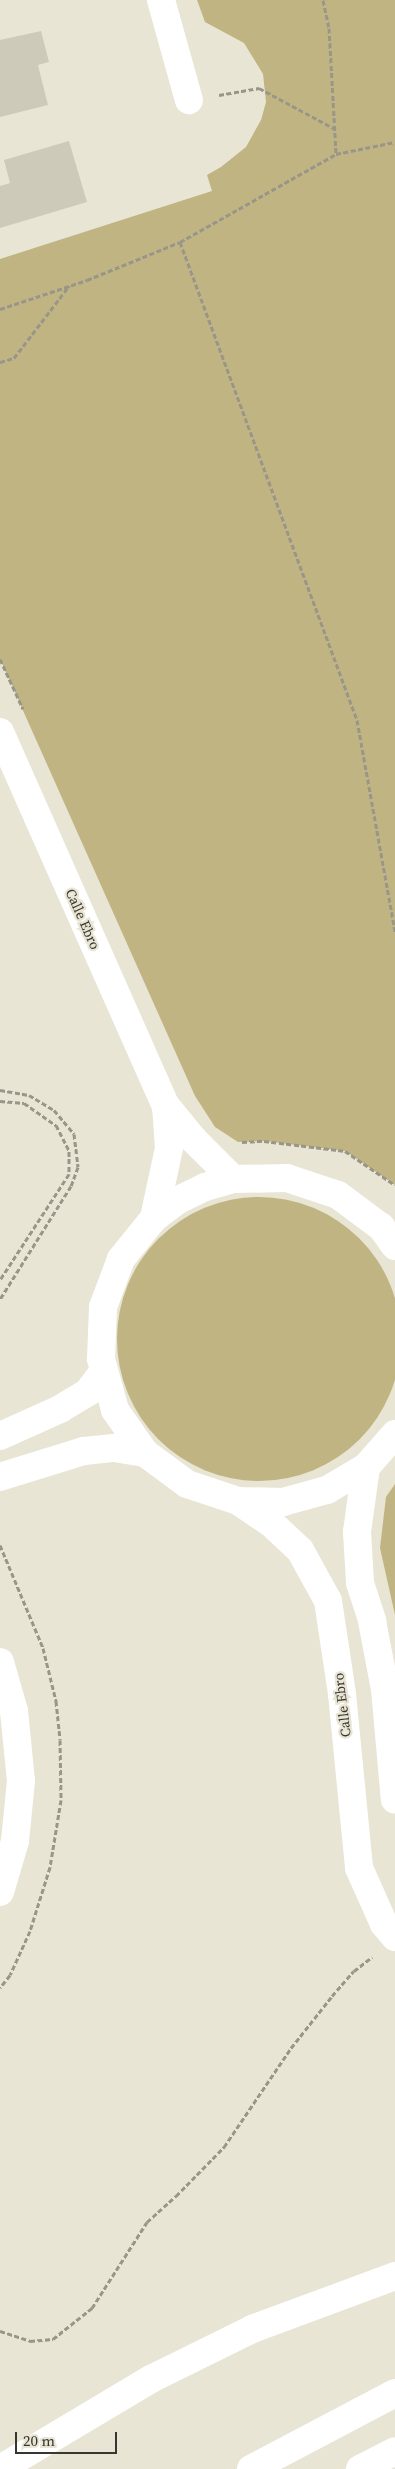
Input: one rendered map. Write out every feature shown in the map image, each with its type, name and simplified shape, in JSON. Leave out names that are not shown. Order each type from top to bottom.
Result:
[{"type":"main road","points":[[161,0],[189,100]]},
{"type":"main road","name":"Calle Ebro","points":[[0,732],[166,1106],[194,1140],[233,1179]]},
{"type":"main road","name":"Calle Ebro","points":[[154,1218],[169,1148],[166,1106]]},
{"type":"main road","points":[[395,1246],[381,1227],[338,1194],[287,1178],[233,1179],[205,1187],[178,1200],[154,1218],[121,1258],[103,1307],[101,1359],[115,1410],[145,1453],[187,1484],[238,1501],[283,1502],[327,1490],[366,1467],[395,1434]]},
{"type":"main road","points":[[0,1436],[60,1409],[88,1392],[104,1371]]},
{"type":"main road","points":[[0,1477],[84,1451],[114,1448],[145,1453]]},
{"type":"main road","points":[[366,1467],[357,1532],[360,1583],[372,1621],[385,1689],[395,1800]]},
{"type":"main road","name":"Calle Ebro","points":[[238,1501],[272,1524],[300,1550],[328,1601],[342,1694],[359,1868],[384,1924],[395,1937]]},
{"type":"main road","points":[[0,1662],[14,1711],[21,1781],[15,1841],[0,1892]]},
{"type":"main road","points":[[0,2468],[151,2379],[252,2329],[395,2276]]},
{"type":"main road","points":[[250,2469],[395,2393]]},
{"type":"main road","points":[[360,2469],[395,2451]]},
{"type":"path","points":[[323,0],[329,28],[336,154]]},
{"type":"path","points":[[189,100],[259,88],[335,129]]},
{"type":"path","points":[[0,309],[69,286],[180,242],[336,154],[395,142]]},
{"type":"path","points":[[180,242],[357,720],[395,932]]},
{"type":"path","points":[[0,362],[14,358],[69,286]]},
{"type":"path","points":[[0,658],[24,713]]},
{"type":"path","points":[[0,1090],[29,1095],[54,1110],[74,1134],[78,1167],[71,1186],[0,1299]]},
{"type":"path","points":[[0,1101],[24,1103],[56,1125],[68,1152],[69,1174],[0,1280]]},
{"type":"path","points":[[238,1142],[264,1141],[345,1151],[395,1185]]},
{"type":"path","points":[[0,2331],[30,2341],[53,2338],[92,2308],[146,2222],[176,2196],[224,2147],[291,2048],[354,1971],[375,1956]]},
{"type":"shaded area","points":[[197,0],[395,0],[395,1185],[345,1151],[264,1141],[238,1142],[215,1127],[195,1096],[0,659],[0,259],[212,191],[207,175],[221,167],[246,147],[261,120],[266,102],[263,74],[244,43],[205,22]]},
{"type":"shaded area","points":[[273,1197],[287,1199],[326,1213],[360,1238],[385,1272],[391,1285],[399,1311],[401,1339],[399,1367],[391,1393],[385,1406],[360,1440],[326,1465],[313,1471],[287,1479],[245,1481],[231,1479],[192,1465],[158,1440],[133,1406],[127,1393],[119,1367],[117,1325],[119,1311],[133,1272],[158,1238],[192,1213],[205,1207],[231,1199]]},
{"type":"shaded area","points":[[395,1484],[395,1615],[380,1548],[386,1497]]},
{"type":"building","points":[[41,31],[49,62],[38,65],[48,105],[0,117],[0,40]]},
{"type":"building","points":[[69,141],[87,202],[0,228],[0,186],[10,183],[4,160]]}]
